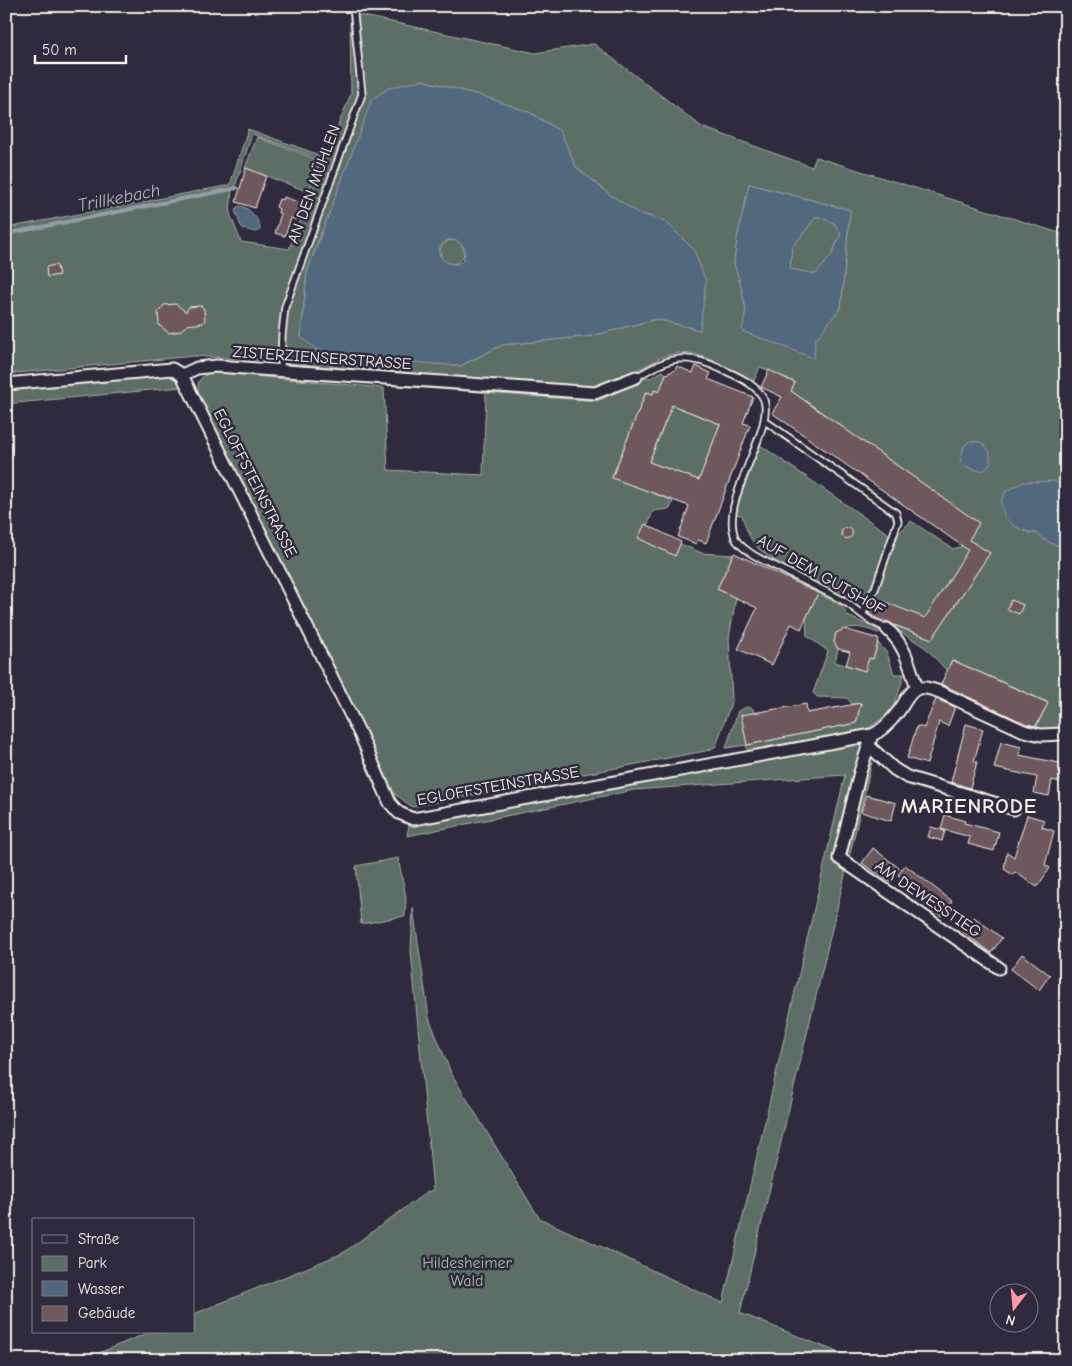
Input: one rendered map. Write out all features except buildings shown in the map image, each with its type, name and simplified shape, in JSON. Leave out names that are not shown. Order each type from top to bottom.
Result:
[{"type":"street","name":"ZISTERZIENSERSTRASSE","points":[[182,375],[197,368],[217,366],[596,393],[636,377]]},
{"type":"street","points":[[6,384],[172,369],[182,375]]},
{"type":"street","name":"EGLOFFSTEINSTRASSE","points":[[182,375],[356,725],[390,803],[399,813],[414,819],[870,741]]},
{"type":"street","points":[[887,629],[900,643],[908,657],[917,688]]},
{"type":"street","points":[[1014,809],[907,777],[894,769],[870,741],[899,712],[910,694],[917,688],[929,688],[942,693],[1024,732],[1041,735],[1066,733]]},
{"type":"street","name":"AM DEWESSTIEG","points":[[870,741],[860,772],[839,858],[999,968]]},
{"type":"lane","name":"AN DEN MÜHLEN","points":[[281,370],[285,307],[362,94],[353,6]]},
{"type":"lane","name":"AUF DEM GUTSHOF","points":[[636,377],[662,362],[677,358],[692,358],[736,376],[757,389],[763,397],[766,406],[765,421],[734,499],[731,519],[735,539],[752,555],[842,600],[887,629]]},
{"type":"lane","points":[[765,421],[896,512],[898,521],[875,589],[867,601],[863,614]]},
{"type":"green space","points":[[350,13],[535,53],[594,44],[702,127],[812,167],[816,157],[1066,235],[1066,488],[1054,481],[1029,533],[1037,533],[1050,543],[1058,546],[1066,546],[1066,724],[1061,728],[1035,730],[1048,702],[952,660],[947,671],[926,648],[885,622],[932,639],[990,553],[974,543],[925,618],[875,599],[869,616],[867,610],[899,533],[911,521],[953,549],[963,546],[979,523],[791,391],[795,382],[760,367],[753,383],[712,360],[694,354],[678,353],[660,358],[632,373],[595,386],[420,376],[257,360],[194,356],[6,374],[6,228],[230,185],[248,129],[325,157],[351,94]],"holes":[[[421,80],[483,96],[529,112],[560,131],[576,167],[609,194],[638,213],[665,221],[700,330],[656,319],[592,336],[502,345],[460,366],[301,337],[307,272],[321,232]],[[252,134],[324,160],[289,249],[241,242],[230,214],[232,189],[235,187]],[[749,184],[850,210],[841,307],[815,340],[743,331],[746,309],[734,263],[737,239]]]},
{"type":"green space","points":[[257,137],[321,161],[309,192],[245,168]]},
{"type":"green space","points":[[817,216],[834,223],[841,234],[831,256],[816,275],[790,269],[792,247]]},
{"type":"green space","points":[[452,240],[461,243],[464,252],[461,261],[452,264],[443,261],[440,252],[443,243]]},
{"type":"green space","points":[[663,371],[666,374],[664,381],[665,394],[655,390],[653,394],[646,392],[612,477],[673,501],[670,509],[653,511],[647,526],[645,525],[638,538],[675,555],[680,544],[702,553],[733,555],[717,589],[736,598],[729,638],[732,700],[716,746],[710,750],[412,807],[395,794],[199,395],[199,381],[210,372],[384,388],[388,470],[483,475],[486,393],[597,401],[637,383],[645,377],[650,378]]},
{"type":"green space","points":[[165,374],[175,377],[182,387],[6,404],[6,390]]},
{"type":"green space","points":[[672,405],[720,424],[699,480],[649,462]]},
{"type":"green space","points":[[760,445],[890,535],[870,590],[854,597],[839,595],[814,584],[786,568],[757,547],[748,532],[742,515],[734,514]]},
{"type":"green space","points":[[818,593],[842,606],[848,616],[879,630],[879,633],[853,627],[837,633],[834,641],[838,649],[835,662],[865,671],[869,658],[873,659],[878,643],[887,653],[894,674],[904,674],[892,708],[874,725],[864,730],[748,751],[746,745],[726,748],[738,711],[747,707],[752,708],[754,712],[747,745],[856,723],[861,703],[852,704],[847,698],[817,697],[813,693],[828,651],[807,636],[806,618]]},
{"type":"green space","name":"Hildesheimer Wald","points":[[852,742],[860,746],[872,762],[740,1313],[857,1360],[82,1360],[145,1334],[195,1334],[195,1314],[343,1253],[427,1192],[433,1190],[411,951],[413,908],[429,1018],[451,1073],[539,1218],[723,1303],[845,775],[634,790],[407,836],[409,825]]},
{"type":"green space","points":[[398,858],[406,897],[405,916],[361,924],[356,866]]},
{"type":"water","points":[[421,80],[483,96],[529,112],[560,131],[576,167],[609,194],[638,213],[665,221],[694,250],[706,281],[700,330],[656,319],[592,336],[502,345],[460,366],[324,355],[301,337],[307,272],[372,99],[389,88]],"holes":[[[448,240],[460,242],[465,250],[463,260],[458,264],[446,262],[439,252],[441,246]]]},
{"type":"water","points":[[749,184],[850,210],[841,307],[815,340],[814,358],[742,331],[746,309],[734,263],[737,239]],"holes":[[[817,216],[834,223],[841,234],[831,256],[816,274],[790,269],[792,247]]]},
{"type":"water","points":[[241,206],[254,215],[260,230],[256,232],[243,229],[235,210]]},
{"type":"water","points":[[970,441],[981,442],[990,452],[990,464],[985,470],[972,469],[960,462],[964,446]]},
{"type":"water","points":[[1054,481],[1066,488],[1066,546],[1054,544],[1037,533],[1024,531],[1015,526],[1005,517],[1001,502],[1006,491],[1024,482]]},
{"type":"waterway","name":"Trillkebach","points":[[6,234],[237,188]]},
{"type":"district","name":"MARIENRODE","points":[[969,806]]}]
